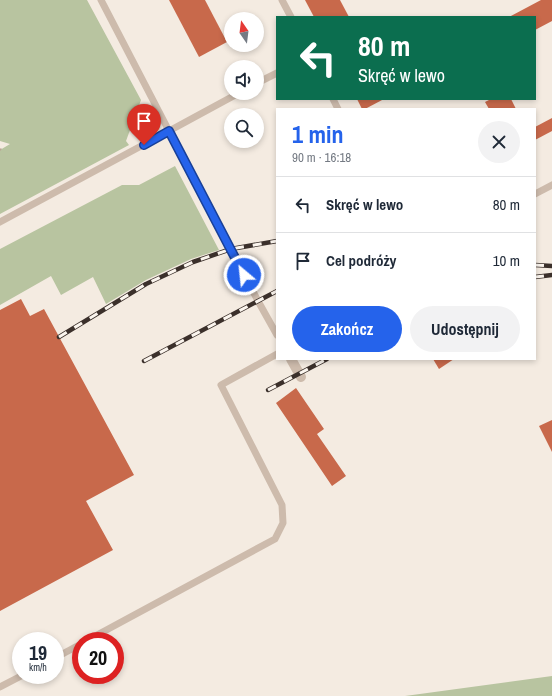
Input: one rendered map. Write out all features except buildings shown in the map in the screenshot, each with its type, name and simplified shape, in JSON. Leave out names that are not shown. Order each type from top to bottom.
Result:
[{"type":"street","points":[[292,360],[301,377]]},
{"type":"lane","points":[[100,0],[276,333]]},
{"type":"lane","points":[[282,0],[290,16]]},
{"type":"lane","points":[[264,80],[276,74]]},
{"type":"lane","points":[[0,222],[227,100]]},
{"type":"lane","points":[[536,193],[552,185]]},
{"type":"lane","points":[[103,632],[275,538],[283,523],[282,505],[221,385],[276,355]]},
{"type":"lane","points":[[0,687],[12,681]]},
{"type":"green space","points":[[0,0],[87,0],[141,100],[126,141],[129,145],[0,214],[0,150],[10,144],[0,141]]},
{"type":"green space","points":[[175,166],[219,250],[191,259],[146,280],[106,304],[93,277],[61,295],[51,276],[0,305],[0,249],[122,185],[139,185]]},
{"type":"green space","points":[[552,676],[552,696],[405,696]]},
{"type":"railway","points":[[59,337],[146,284],[193,262],[231,249],[276,241]]},
{"type":"railway","points":[[536,265],[552,266]]},
{"type":"railway","points":[[536,277],[552,275]]},
{"type":"railway","points":[[144,361],[276,292]]},
{"type":"railway","points":[[268,390],[325,360]]},
{"type":"route","points":[[144,145],[169,131],[244,275]]}]
